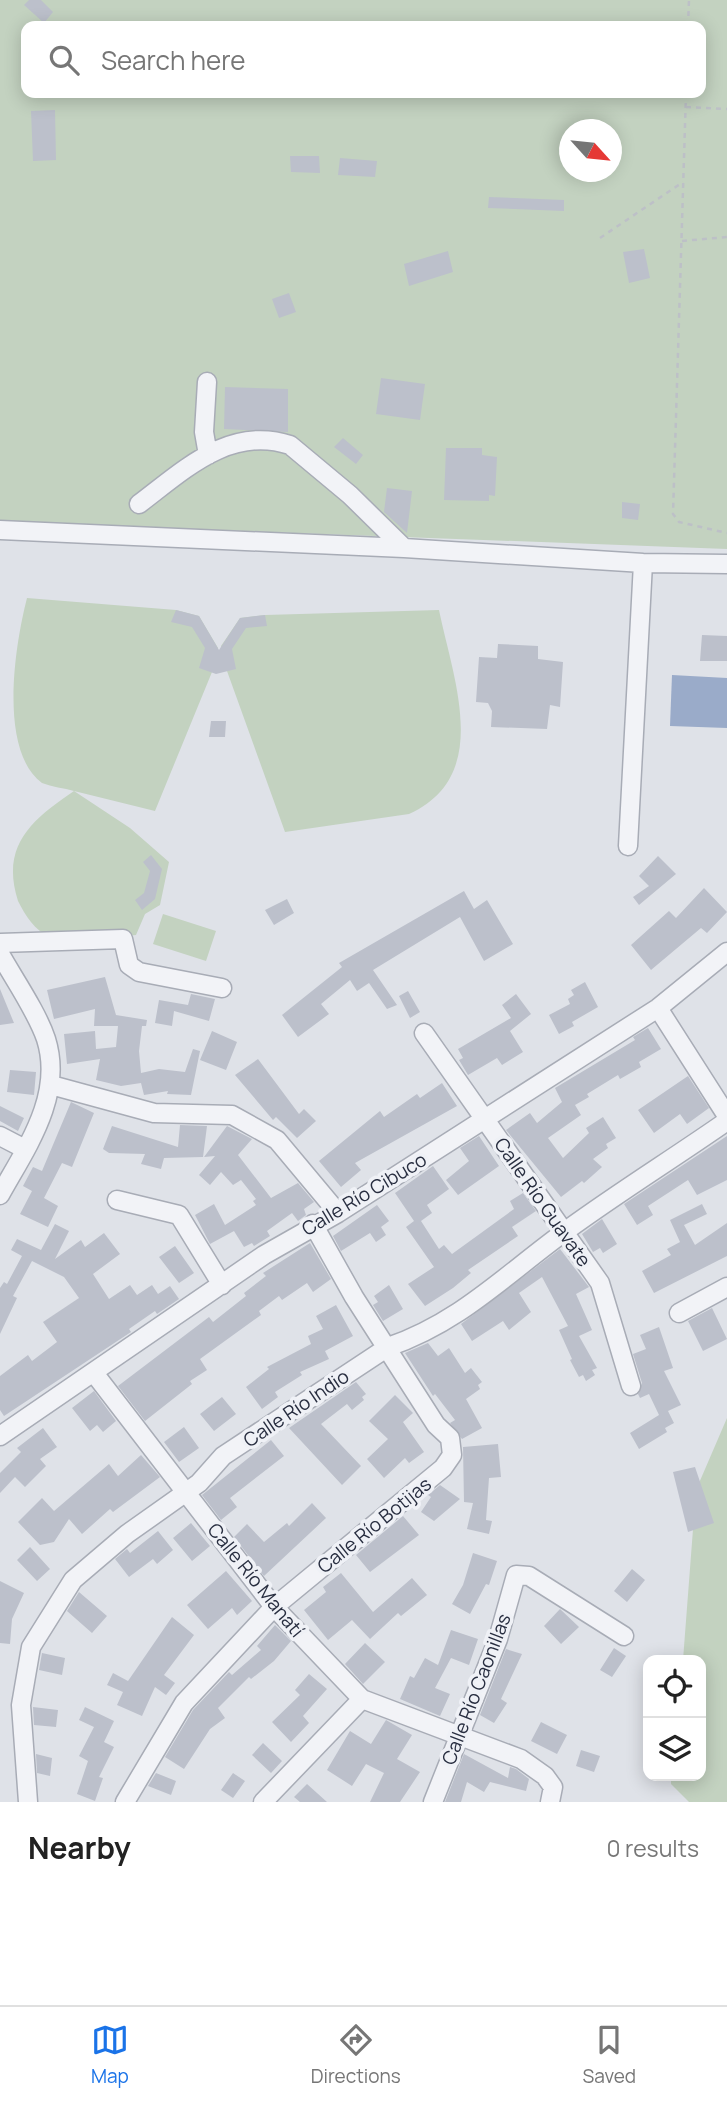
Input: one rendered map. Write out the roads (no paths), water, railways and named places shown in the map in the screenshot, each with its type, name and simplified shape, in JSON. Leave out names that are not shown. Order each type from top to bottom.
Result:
[{"type":"street","points":[[206,382],[204,432],[208,455]]},
{"type":"street","points":[[139,504],[208,455],[237,440],[279,441],[290,445],[350,495],[404,548]]},
{"type":"street","points":[[0,530],[404,548],[643,563],[727,564]]},
{"type":"street","points":[[628,846],[643,563]]},
{"type":"street","points":[[0,943],[123,939],[129,965],[139,972],[222,989]]},
{"type":"street","name":"Calle Río Cibuco","points":[[0,1436],[313,1224],[338,1213],[658,1008],[727,952]]},
{"type":"street","points":[[0,954],[46,1039],[51,1086],[25,1149],[0,1195]]},
{"type":"street","points":[[658,1008],[727,1116]]},
{"type":"street","name":"Calle Río Guavate","points":[[424,1033],[600,1283],[631,1386]]},
{"type":"street","points":[[51,1086],[154,1113],[232,1115],[277,1140],[338,1213]]},
{"type":"street","name":"Calle Río Indio","points":[[28,1802],[20,1705],[31,1647],[73,1580],[184,1491],[199,1482],[223,1456],[388,1347],[416,1337],[459,1315],[565,1231],[727,1121]]},
{"type":"street","points":[[0,1136],[25,1149]]},
{"type":"street","points":[[117,1200],[179,1214],[222,1285]]},
{"type":"street","name":"Calle Río Botijas","points":[[125,1802],[184,1703],[274,1607],[382,1521],[443,1468],[452,1455],[450,1438],[436,1425],[354,1297],[313,1224]]},
{"type":"street","points":[[679,1313],[727,1287]]},
{"type":"street","name":"Calle Río Manatí","points":[[94,1373],[274,1607],[362,1699],[521,1759],[545,1776],[553,1787],[550,1802]]},
{"type":"street","name":"Calle Río Caonillas","points":[[433,1802],[498,1639],[516,1575],[529,1576],[624,1636]]},
{"type":"street","points":[[262,1802],[362,1699]]},
{"type":"water","points":[[672,675],[727,678],[727,728],[670,726]]}]
